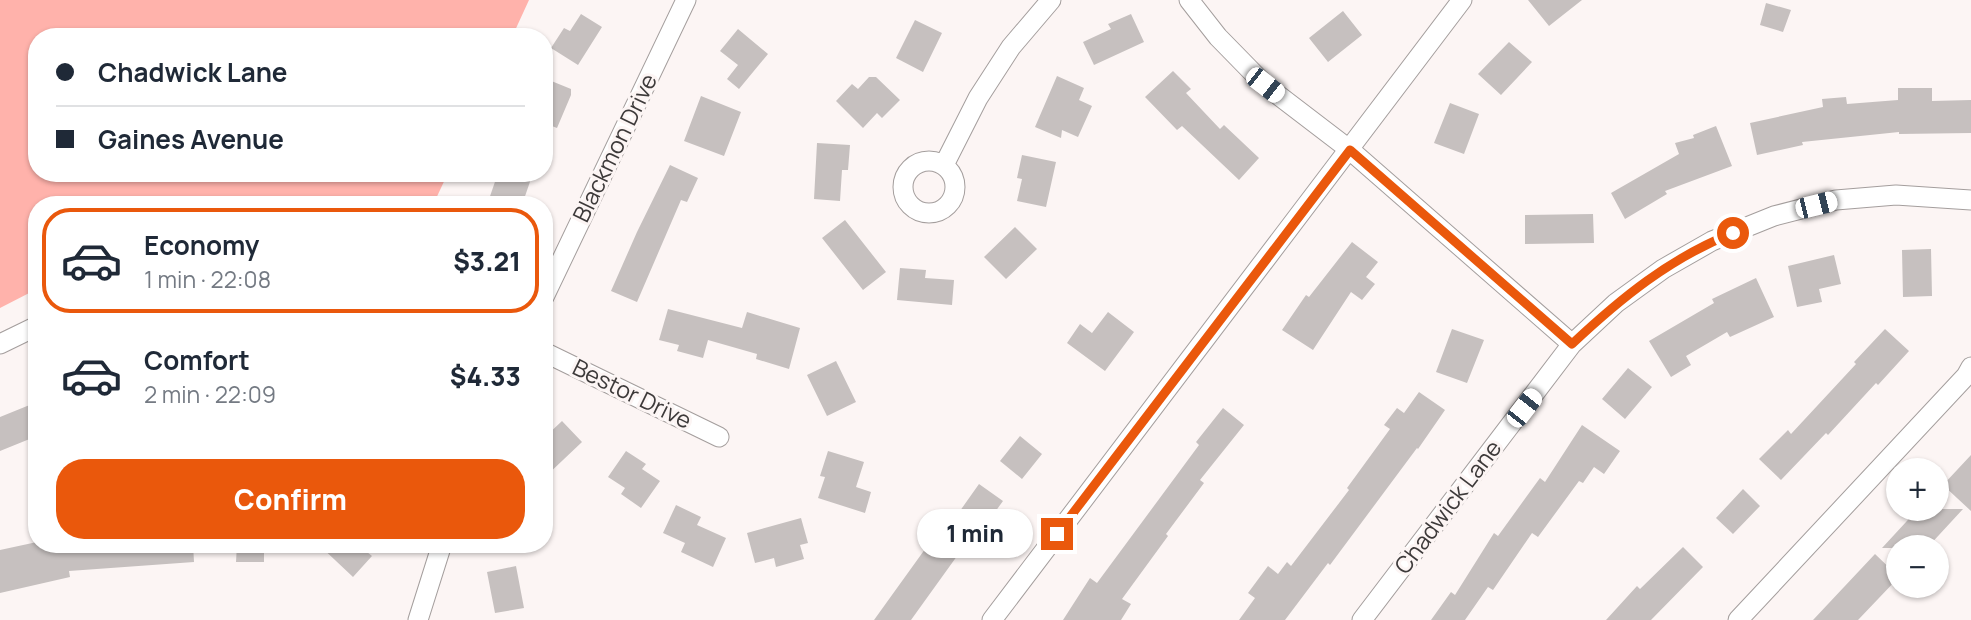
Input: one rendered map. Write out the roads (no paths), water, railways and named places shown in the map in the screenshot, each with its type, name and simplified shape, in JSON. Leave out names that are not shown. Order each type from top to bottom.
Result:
[{"type":"street","name":"Blackmon Drive","points":[[553,278],[687,0]]},
{"type":"street","points":[[944,165],[978,98],[998,67],[1051,0]]},
{"type":"street","points":[[1189,0],[1218,37],[1265,85],[1350,150],[1572,344]]},
{"type":"street","points":[[992,620],[1462,0]]},
{"type":"street","name":"Chadwick Lane","points":[[1362,620],[1572,344],[1616,303],[1663,269],[1712,241],[1774,216],[1836,200],[1896,195],[1971,200]]},
{"type":"street","points":[[0,344],[28,330]]},
{"type":"street","name":"Bestor Drive","points":[[553,356],[719,437]]},
{"type":"street","points":[[1738,620],[1957,386],[1971,367]]},
{"type":"street","points":[[418,620],[439,553]]}]
